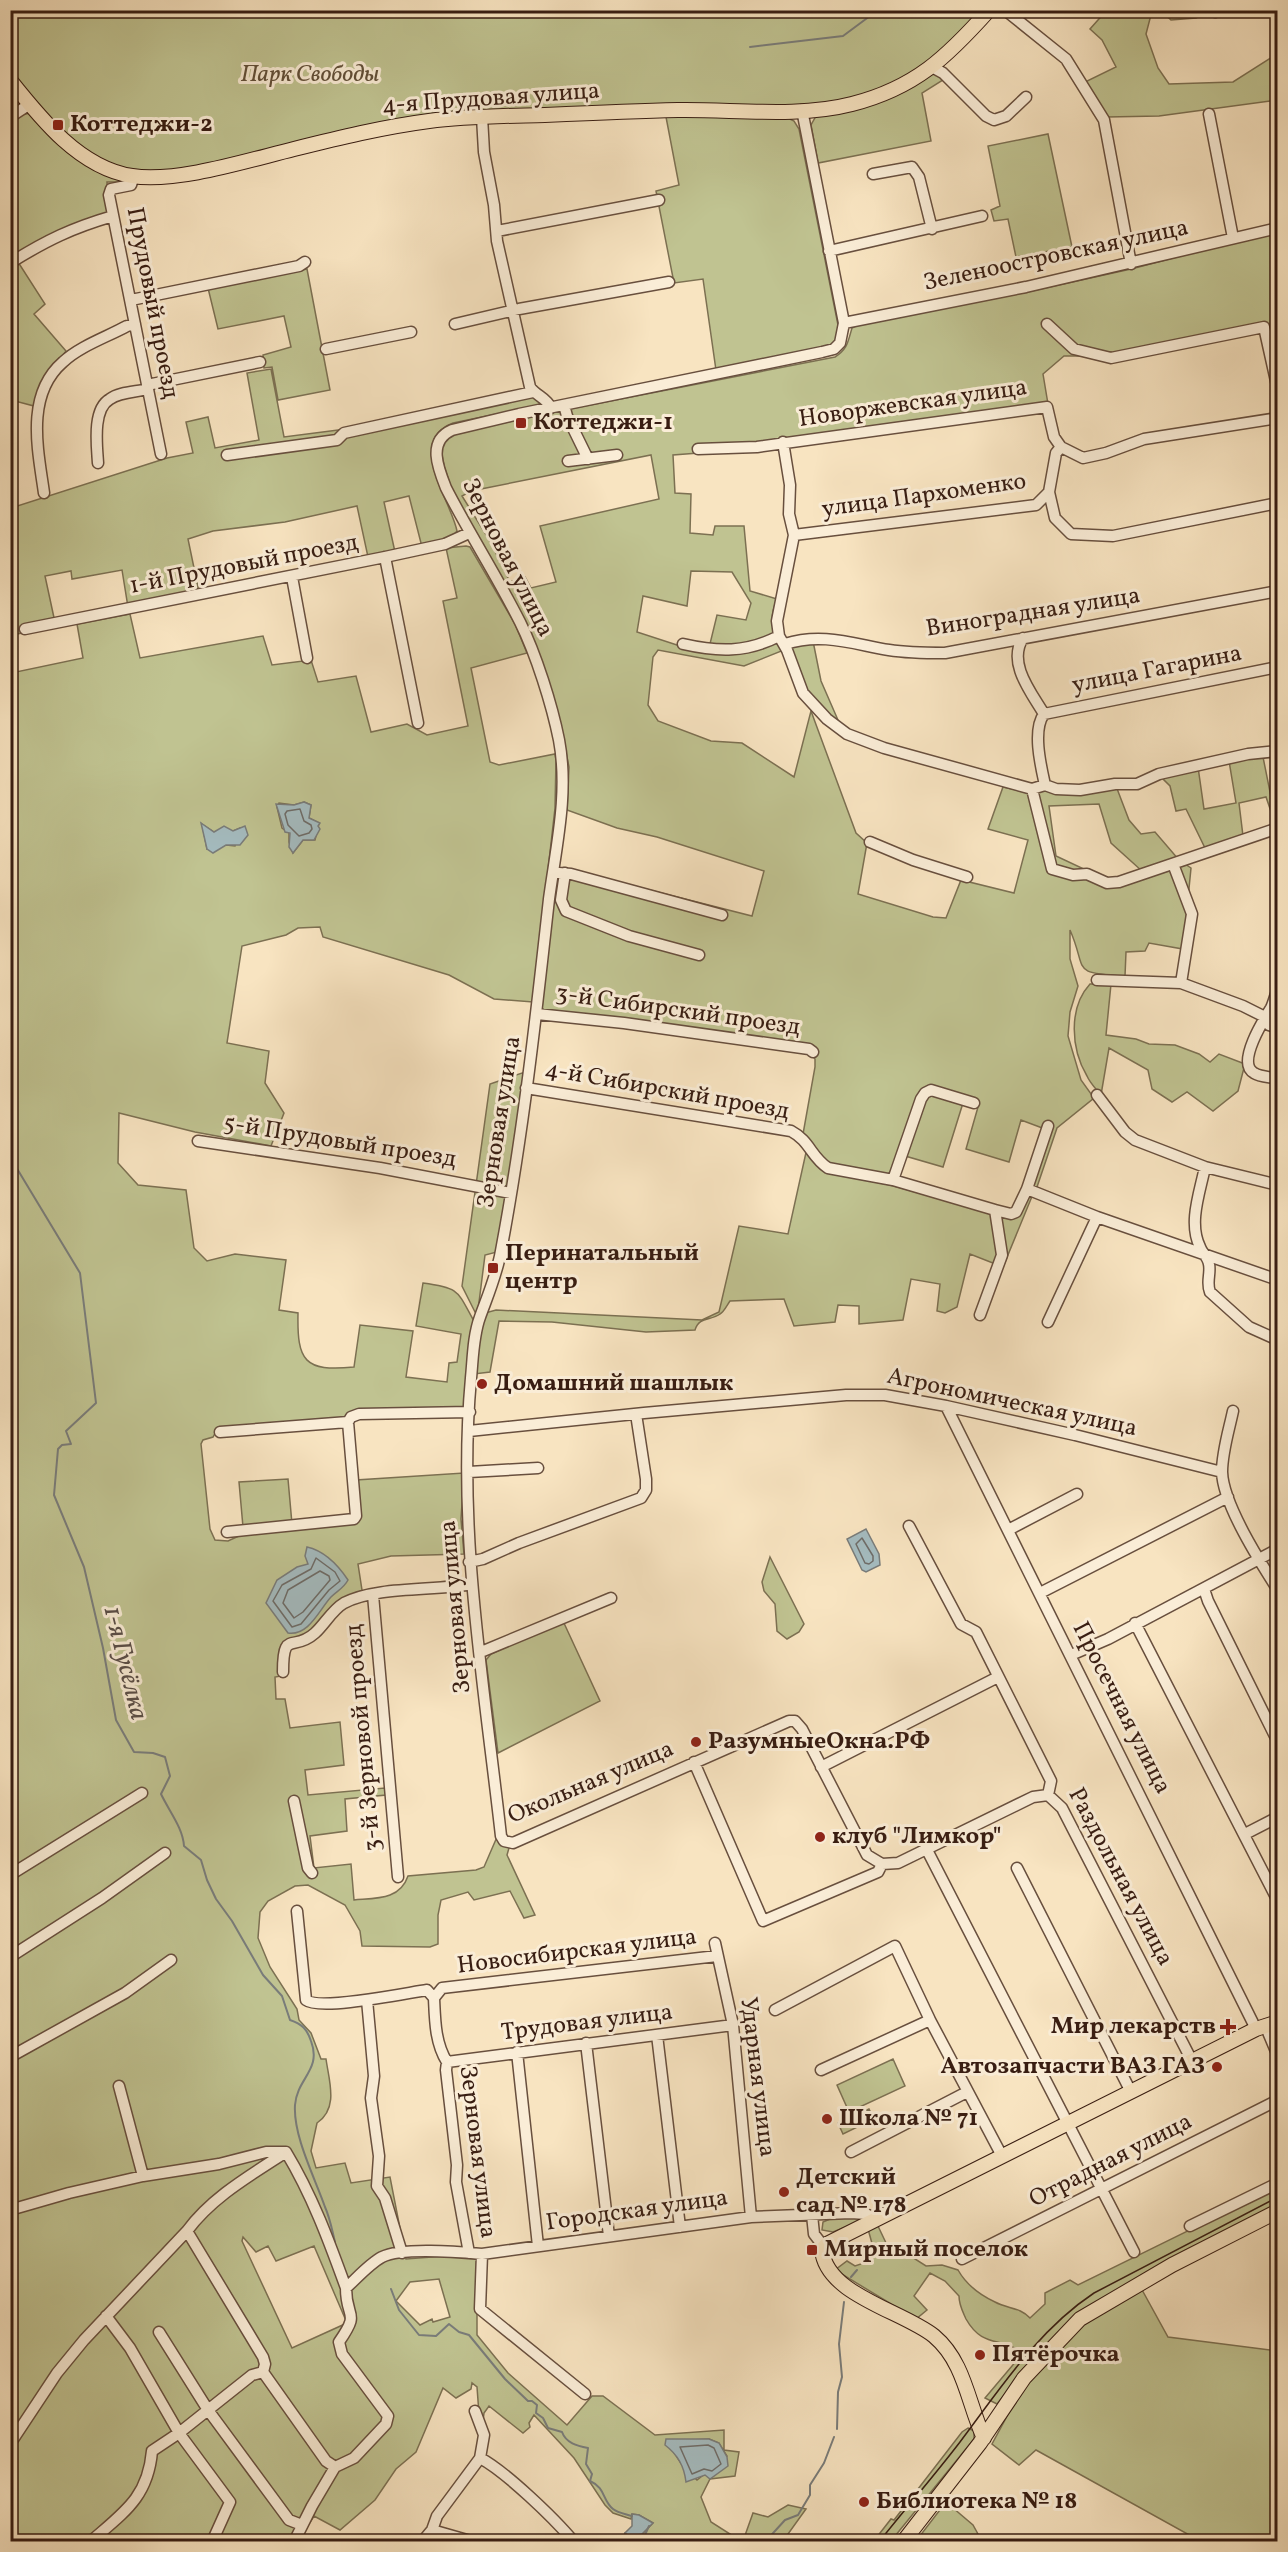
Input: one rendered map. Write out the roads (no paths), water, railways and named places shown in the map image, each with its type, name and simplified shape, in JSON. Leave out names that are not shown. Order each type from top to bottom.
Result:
[{"type":"main road","name":"4-я Прудовая улица","points":[[10,80],[72,147],[111,171],[154,177],[194,171],[377,129],[429,121],[679,110],[826,109],[878,97],[932,68],[954,49],[989,10]]},
{"type":"main road","points":[[984,2438],[963,2377],[941,2344],[919,2326],[847,2288],[830,2273],[823,2262],[824,2247],[1266,2025]]},
{"type":"main road","points":[[903,2541],[984,2438],[1036,2364],[1080,2319],[1172,2265],[1278,2211]]},
{"type":"main road","points":[[972,2402],[988,2410],[1004,2407]]},
{"type":"street","points":[[1005,10],[1066,59],[1104,120],[1131,264]]},
{"type":"street","points":[[932,68],[943,73],[986,116],[994,120],[1006,116],[1026,97]]},
{"type":"street","points":[[10,117],[30,104]]},
{"type":"street","points":[[227,455],[337,440],[344,433],[533,392],[548,400],[551,408],[834,349],[840,343],[844,323],[802,110]]},
{"type":"street","points":[[1209,114],[1233,238]]},
{"type":"street","points":[[482,117],[484,152],[497,231],[512,311],[533,392]]},
{"type":"street","points":[[873,174],[912,167],[919,177],[932,229]]},
{"type":"street","name":"Прудовый проезд","points":[[134,176],[131,185],[111,189],[113,216],[161,454]]},
{"type":"street","points":[[497,231],[517,225],[660,200]]},
{"type":"street","points":[[10,263],[72,228],[113,216]]},
{"type":"street","points":[[829,251],[982,216]]},
{"type":"street","name":"Зеленоостровская улица","points":[[844,323],[1131,264],[1278,228]]},
{"type":"street","points":[[131,300],[299,266],[305,262]]},
{"type":"street","points":[[455,324],[669,282]]},
{"type":"street","points":[[44,493],[35,434],[44,388],[61,363],[72,355],[135,324]]},
{"type":"street","points":[[1047,324],[1074,349],[1110,358],[1264,327],[1278,390]]},
{"type":"street","points":[[326,349],[411,332]]},
{"type":"street","points":[[98,464],[99,412],[110,398],[147,387],[260,362]]},
{"type":"street","points":[[564,405],[588,459]]},
{"type":"street","name":"Новоржевская улица","points":[[698,449],[757,447],[1047,407],[1054,437],[1061,447]]},
{"type":"street","name":"Зерновая улица","points":[[504,1841],[501,1836],[469,1562],[470,1412],[474,1343],[480,1316],[487,1303],[499,1262],[537,1014],[562,808],[563,768],[558,738],[533,652],[521,623],[469,533],[438,467],[438,441],[444,433],[551,408]]},
{"type":"street","points":[[1049,492],[1056,453],[1061,447],[1083,458],[1144,440],[1278,418]]},
{"type":"street","points":[[783,442],[790,485],[789,514],[794,535],[786,583],[777,611],[782,640],[803,693],[827,719],[847,734],[884,748],[1032,789],[1045,785],[1056,789],[1080,790],[1115,784],[1137,784],[1159,774],[1248,754],[1278,751]]},
{"type":"street","points":[[567,461],[617,455]]},
{"type":"street","name":"улица Пархоменко","points":[[794,535],[1036,506],[1049,492]]},
{"type":"street","name":"улица Пархоменко","points":[[1049,492],[1055,518],[1071,534],[1113,536],[1278,503]]},
{"type":"street","name":"1-й Прудовый проезд","points":[[25,629],[292,578],[445,544],[469,533]]},
{"type":"street","points":[[385,557],[418,723]]},
{"type":"street","points":[[292,578],[307,658]]},
{"type":"street","name":"Виноградная улица","points":[[683,644],[728,651],[770,640],[822,638],[870,644],[887,650],[945,653],[1278,591]]},
{"type":"street","points":[[1023,638],[1016,657],[1024,679],[1044,714],[1040,719],[1038,752],[1045,785]]},
{"type":"street","name":"улица Гагарина","points":[[1044,714],[1278,668]]},
{"type":"street","points":[[1032,789],[1052,869],[1073,875],[1087,873],[1107,883],[1119,882],[1278,828]]},
{"type":"street","points":[[870,842],[913,860],[967,877]]},
{"type":"street","points":[[1173,864],[1192,914],[1181,983]]},
{"type":"street","points":[[553,872],[565,873],[722,915]]},
{"type":"street","points":[[565,873],[561,900],[566,911],[629,936],[699,955]]},
{"type":"street","points":[[1097,980],[1181,983],[1243,1006],[1263,1016],[1269,1025],[1278,1028]]},
{"type":"street","points":[[1278,989],[1271,1007],[1263,1016],[1248,1059],[1249,1069],[1254,1073],[1278,1079]]},
{"type":"street","name":"3-й Сибирский проезд","points":[[537,1014],[624,1023],[809,1049],[813,1052]]},
{"type":"street","name":"4-й Сибирский проезд","points":[[526,1088],[791,1131],[802,1137],[819,1163],[828,1168],[893,1180],[1011,1214],[1016,1212],[1027,1188],[1048,1126]]},
{"type":"street","points":[[893,1180],[925,1093],[932,1090],[974,1103]]},
{"type":"street","points":[[1097,1095],[1125,1132],[1135,1140],[1205,1167],[1278,1185]]},
{"type":"street","name":"5-й Прудовый проезд","points":[[198,1141],[390,1170],[511,1193]]},
{"type":"street","points":[[1205,1167],[1194,1224],[1200,1247],[1210,1266],[1208,1287],[1210,1292],[1249,1328],[1278,1340]]},
{"type":"street","points":[[1027,1188],[1097,1217],[1278,1280]]},
{"type":"street","points":[[980,1315],[1002,1255],[995,1210]]},
{"type":"street","points":[[1048,1322],[1097,1217]]},
{"type":"street","name":"Агрономическая улица","points":[[469,1431],[846,1395],[885,1395],[946,1406],[1222,1472]]},
{"type":"street","name":"Просечная улица","points":[[946,1406],[1071,1655],[1266,2025],[1278,2056]]},
{"type":"street","points":[[1233,1411],[1222,1472],[1228,1497],[1258,1558],[1278,1590]]},
{"type":"street","points":[[227,1532],[352,1521],[356,1516],[348,1422],[351,1417],[359,1414],[470,1412]]},
{"type":"street","points":[[469,1562],[483,1559],[519,1543],[641,1498],[646,1490],[646,1479],[636,1414]]},
{"type":"street","points":[[220,1432],[348,1422]]},
{"type":"street","points":[[469,1472],[538,1468]]},
{"type":"street","points":[[1008,1530],[1077,1494]]},
{"type":"street","points":[[1040,1593],[1228,1497]]},
{"type":"street","name":"Раздольная улица","points":[[909,1526],[961,1624],[976,1632],[1051,1781],[1048,1795],[1062,1808],[1192,2061]]},
{"type":"street","points":[[1071,1655],[1108,1639],[1278,1549]]},
{"type":"street","points":[[282,1672],[283,1650],[287,1645],[314,1635],[342,1604],[373,1595],[472,1584]]},
{"type":"street","points":[[1204,1589],[1278,1742]]},
{"type":"street","name":"3-й Зерновой проезд","points":[[373,1595],[398,1877]]},
{"type":"street","points":[[481,1652],[611,1598]]},
{"type":"street","points":[[1136,1623],[1278,1901]]},
{"type":"street","points":[[998,1677],[820,1767],[867,1855],[882,1864],[898,1863],[1033,1797],[1048,1795]]},
{"type":"street","name":"Окольная улица","points":[[504,1841],[513,1843],[782,1723],[795,1721],[820,1767]]},
{"type":"street","points":[[694,1762],[763,1921],[878,1872],[882,1864]]},
{"type":"street","points":[[10,1875],[142,1793]]},
{"type":"street","points":[[294,1800],[308,1868],[312,1873]]},
{"type":"street","points":[[1245,1834],[1278,1817]]},
{"type":"street","points":[[927,1850],[1134,2252]]},
{"type":"street","points":[[10,1957],[102,1898],[165,1853]]},
{"type":"street","points":[[1017,1868],[1131,2092]]},
{"type":"street","points":[[297,1911],[306,2000],[318,2005],[428,1990],[434,1998]]},
{"type":"street","name":"Ударная улица","points":[[715,1943],[733,2025],[751,2217]]},
{"type":"street","points":[[775,2010],[895,1946],[930,2020],[1002,2156]]},
{"type":"street","name":"Новосибирская улица","points":[[434,1998],[442,1988],[717,1956]]},
{"type":"street","points":[[10,2057],[125,1993],[171,1960]]},
{"type":"street","name":"Зерновая улица","points":[[434,1998],[440,2050],[447,2062],[457,2165],[456,2182],[469,2253]]},
{"type":"street","points":[[367,2000],[374,2076],[371,2098],[379,2156],[377,2186],[385,2198],[402,2253]]},
{"type":"street","points":[[821,2070],[930,2020]]},
{"type":"street","name":"Трудовая улица","points":[[447,2062],[733,2025]]},
{"type":"street","points":[[657,2036],[680,2227]]},
{"type":"street","points":[[586,2043],[609,2236]]},
{"type":"street","points":[[517,2052],[538,2246]]},
{"type":"street","points":[[120,2086],[143,2176]]},
{"type":"street","points":[[851,2152],[967,2092]]},
{"type":"street","name":"Отрадная улица","points":[[963,2259],[1278,2100]]},
{"type":"street","points":[[10,2210],[69,2193],[143,2176],[219,2164],[266,2152],[286,2152]]},
{"type":"street","points":[[10,2444],[57,2373],[199,2215],[230,2190],[286,2152]]},
{"type":"street","points":[[286,2152],[304,2188],[314,2201],[346,2288],[346,2300],[353,2316],[351,2324],[339,2342],[342,2354],[388,2416],[387,2424],[354,2458],[335,2467],[294,2541]]},
{"type":"street","points":[[1190,2226],[1278,2183]]},
{"type":"street","name":"Городская улица","points":[[346,2288],[380,2258],[391,2253],[453,2251],[482,2254],[751,2217],[866,2214],[876,2219]]},
{"type":"street","points":[[812,2215],[814,2234],[824,2247]]},
{"type":"street","points":[[187,2231],[263,2357],[265,2364],[263,2372],[326,2461],[335,2467]]},
{"type":"street","points":[[482,2254],[480,2309],[585,2394]]},
{"type":"street","points":[[106,2316],[130,2348],[179,2433],[230,2502],[212,2541]]},
{"type":"street","points":[[159,2332],[208,2410],[289,2520],[302,2525]]},
{"type":"street","points":[[90,2541],[135,2503],[143,2489],[150,2468],[152,2451],[179,2433],[252,2375],[263,2372]]},
{"type":"street","points":[[422,2541],[432,2530],[437,2516],[480,2458],[484,2435],[475,2411]]},
{"type":"street","points":[[480,2458],[526,2495],[574,2541]]},
{"type":"street","points":[[432,2530],[474,2541]]},
{"type":"water","points":[[304,802],[311,805],[309,818],[320,823],[318,826],[320,829],[314,840],[303,840],[293,853],[289,847],[290,833],[285,832],[276,804],[294,805]]},
{"type":"water","points":[[201,823],[214,832],[224,826],[233,831],[245,826],[248,835],[240,845],[226,845],[213,853],[207,849]]},
{"type":"water","points":[[866,1529],[879,1554],[880,1565],[866,1572],[862,1570],[847,1539]]},
{"type":"water","points":[[307,1547],[330,1559],[348,1580],[308,1626],[295,1633],[288,1633],[266,1603],[277,1580],[297,1567],[308,1564],[305,1556]]},
{"type":"water","points":[[666,2439],[709,2439],[719,2443],[727,2457],[728,2466],[710,2479],[705,2475],[686,2482],[680,2461],[665,2445]]},
{"type":"water","points":[[632,2514],[639,2515],[653,2523],[642,2534],[631,2537],[625,2533],[632,2526]]},
{"type":"waterway","points":[[750,47],[843,36],[878,10]]},
{"type":"waterway","name":"1-я Гусёлка","points":[[10,1157],[80,1273],[96,1403],[66,1431],[71,1444],[62,1445],[58,1449],[54,1495],[84,1567],[103,1648],[116,1720],[134,1752],[153,1753],[165,1757],[170,1776],[161,1794],[178,1826],[184,1846],[201,1860],[216,1899],[232,1921],[263,1975],[282,1996],[290,2020],[304,2028],[309,2037],[314,2051],[313,2059],[297,2096],[295,2117],[301,2143],[328,2215],[335,2242]]},
{"type":"waterway","points":[[851,2277],[857,2270]]},
{"type":"waterway","name":"1-я Гусёлка","points":[[391,2289],[399,2310],[419,2335],[436,2336],[449,2324],[459,2332],[469,2335],[505,2379],[528,2401],[537,2405],[536,2413],[543,2418],[548,2428],[562,2432],[572,2443],[588,2448],[586,2464],[592,2474],[590,2481],[599,2487],[613,2509],[632,2516]]},
{"type":"waterway","points":[[837,2429],[838,2392],[842,2377],[839,2344],[844,2302]]},
{"type":"waterway","points":[[765,2542],[785,2520],[798,2515],[810,2495],[810,2485],[824,2463],[834,2437]]},
{"type":"waterway","name":"1-я Гусёлка","points":[[649,2526],[644,2537],[649,2540],[666,2539],[669,2542]]},
{"type":"tram line","points":[[879,2542],[950,2455],[1005,2381],[1055,2324],[1094,2293],[1278,2197]]},
{"type":"place","name":"Коттеджи-2","points":[[58,125]]},
{"type":"place","name":"Коттеджи-1","points":[[521,423]]},
{"type":"place","name":"Перинатальный центр","points":[[493,1268]]},
{"type":"place","name":"Домашний шашлык","points":[[482,1384]]},
{"type":"place","name":"РазумныеОкна.РФ","points":[[696,1742]]},
{"type":"place","name":"клуб \"Лимкор\"","points":[[820,1837]]},
{"type":"place","name":"Мир лекарств","points":[[1228,2027]]},
{"type":"place","name":"Автозапчасти ВАЗ ГАЗ","points":[[1217,2067]]},
{"type":"place","name":"Школа № 71","points":[[827,2119]]},
{"type":"place","name":"Детский сад № 178","points":[[784,2192]]},
{"type":"place","name":"Мирный поселок","points":[[812,2250]]},
{"type":"place","name":"Пятёрочка","points":[[980,2355]]},
{"type":"place","name":"Библиотека № 18","points":[[864,2502]]},
{"type":"park label","name":"Парк Свободы","points":[[310,75]]}]
